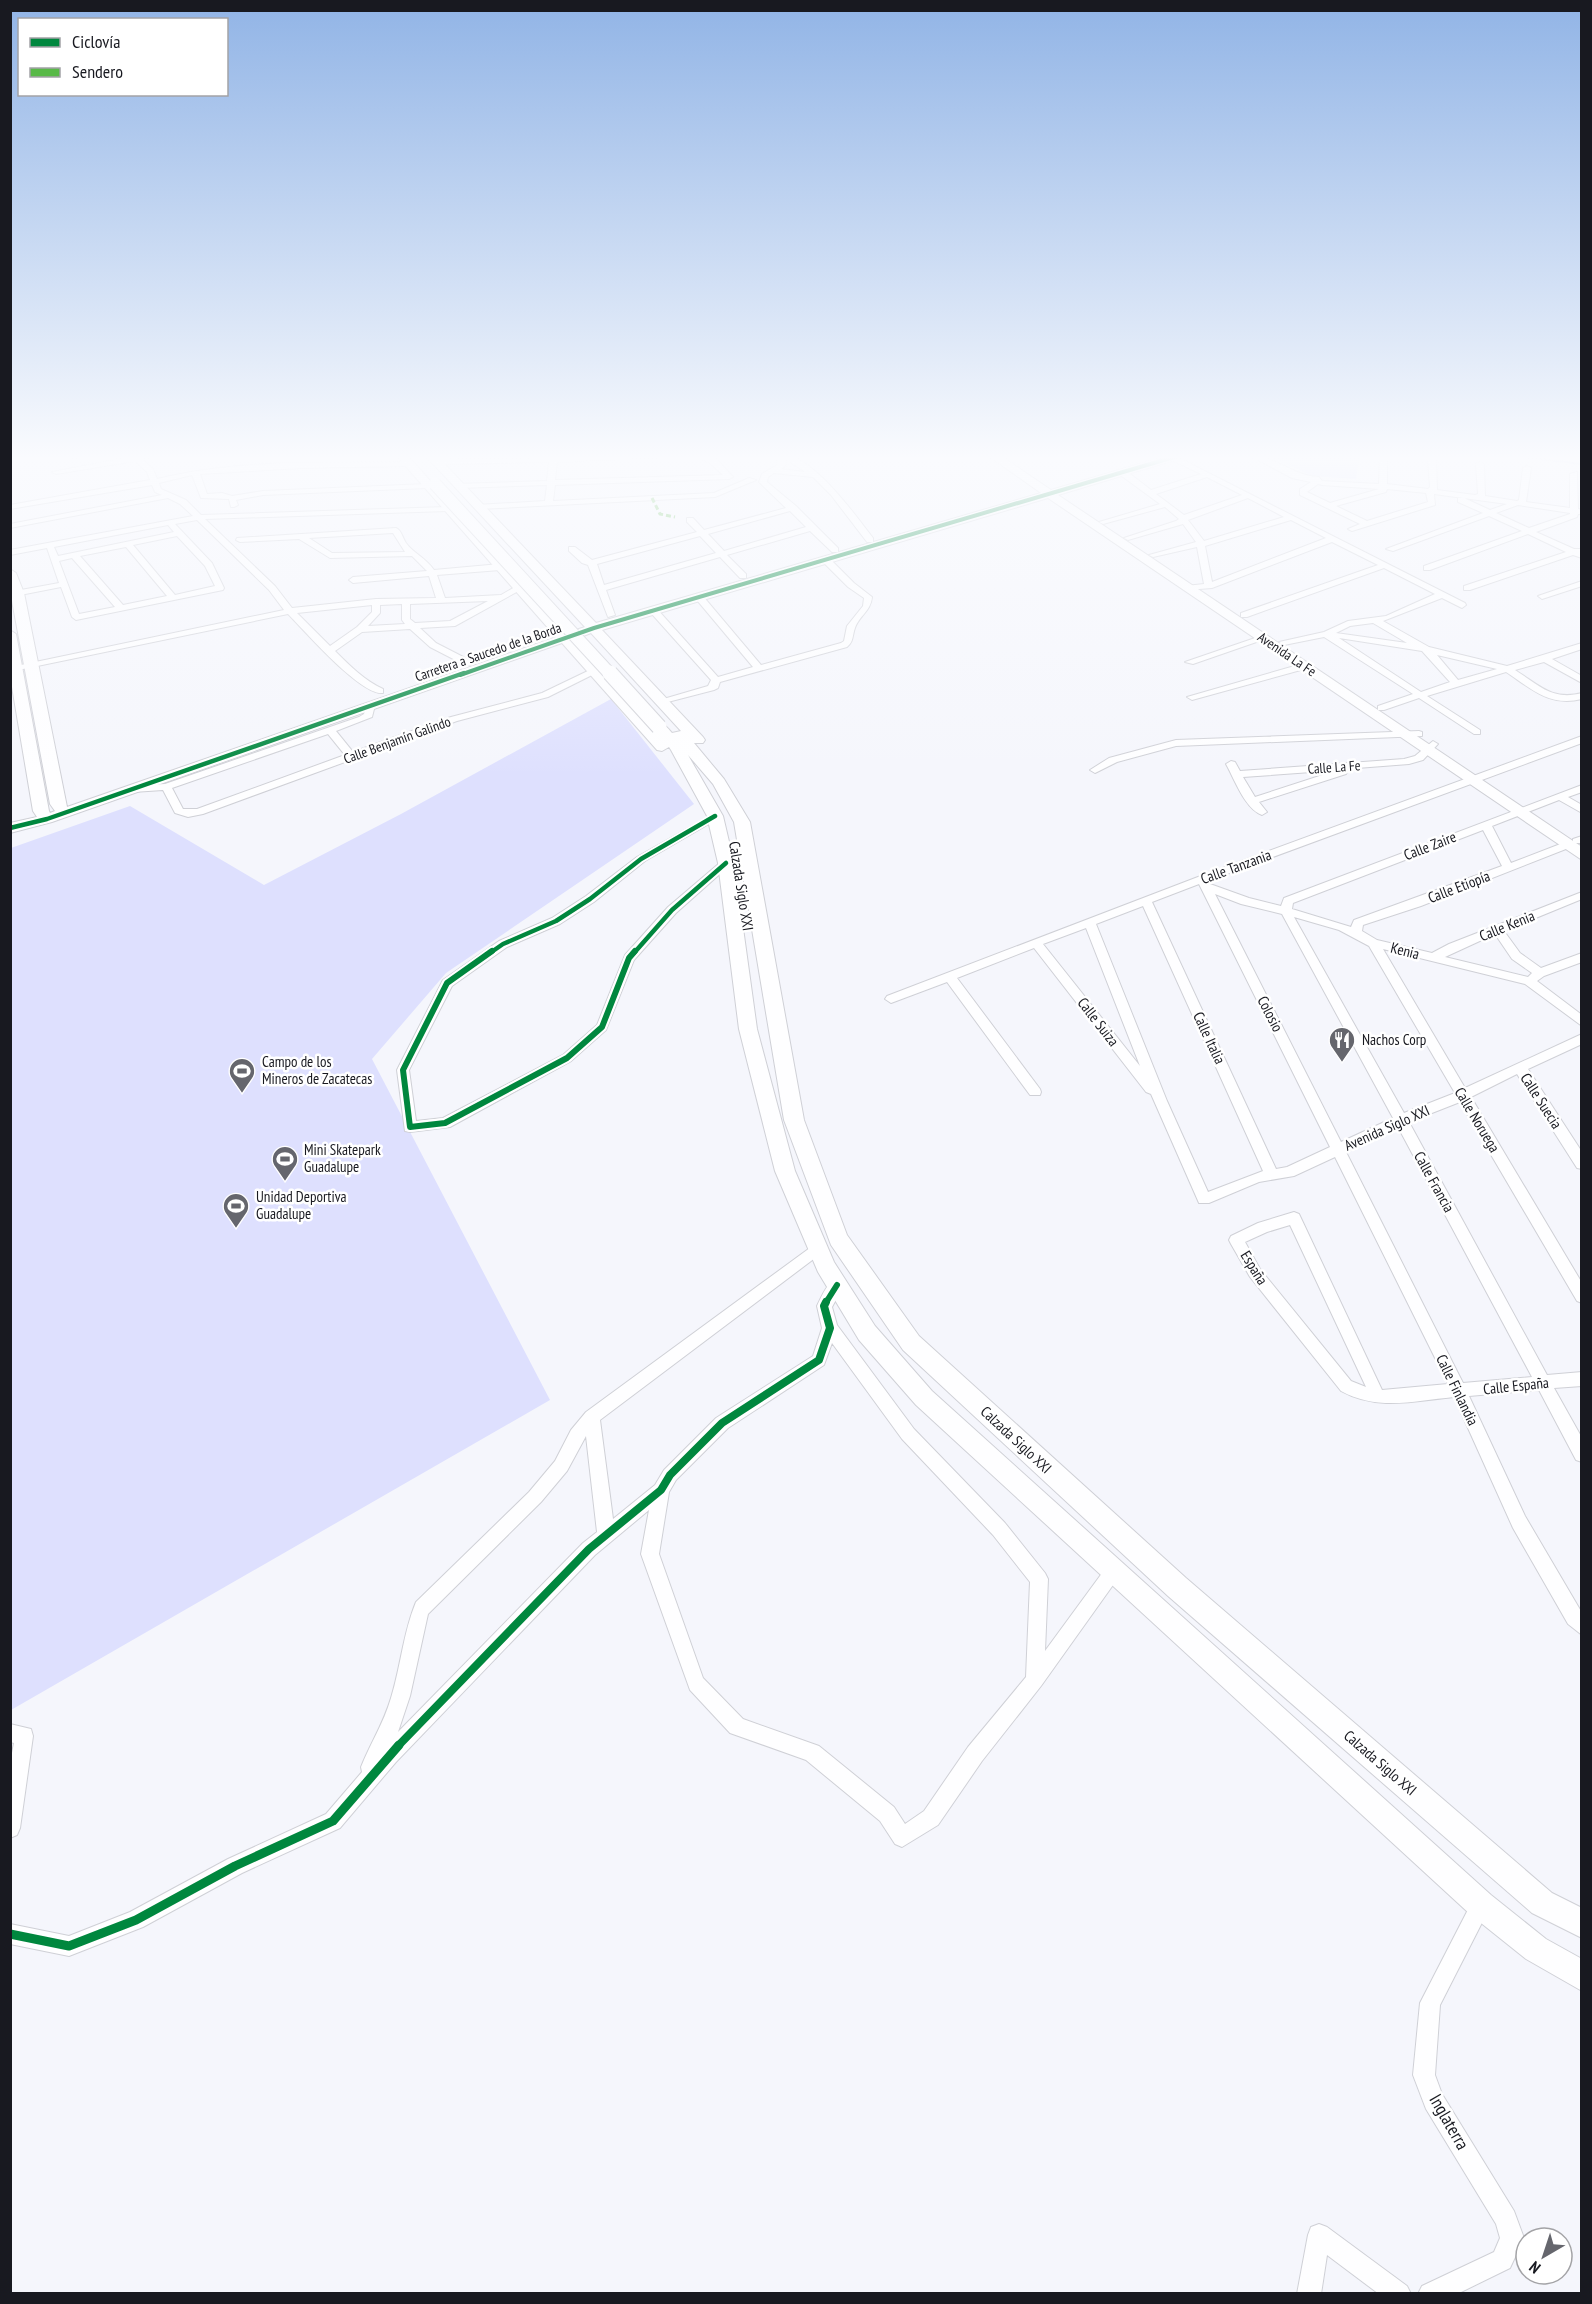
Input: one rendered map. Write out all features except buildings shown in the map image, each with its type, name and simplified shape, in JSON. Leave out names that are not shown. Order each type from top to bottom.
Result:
[{"type":"street","points":[[56,562],[76,617],[220,588],[206,562]]},
{"type":"street","points":[[80,562],[121,608]]},
{"type":"street","points":[[143,562],[173,598]]},
{"type":"street","points":[[244,562],[353,674],[367,685],[380,691]]},
{"type":"street","points":[[423,562],[440,586],[441,600]]},
{"type":"street","points":[[495,562],[518,589],[581,654],[669,755],[685,765]]},
{"type":"street","name":"Calzada Siglo XXI","points":[[509,562],[719,782],[736,810],[745,837],[794,1120],[838,1239],[911,1343],[1186,1595],[1542,1903],[1581,1924]]},
{"type":"street","name":"Calzada Siglo XXI","points":[[518,562],[613,648],[663,702],[716,765],[719,782]]},
{"type":"street","name":"Calzada Siglo XXI","points":[[531,562],[576,609],[589,628]]},
{"type":"street","points":[[587,562],[597,562]]},
{"type":"street","points":[[602,588],[695,562]]},
{"type":"street","points":[[729,562],[743,576]]},
{"type":"street","name":"Carretera a Saucedo de la Borda","points":[[589,628],[611,615],[743,576],[803,562]]},
{"type":"street","name":"Carretera a Saucedo de la Borda","points":[[10,827],[380,691],[563,634],[654,611],[810,562]]},
{"type":"street","points":[[716,680],[848,642],[851,626],[869,602],[868,597],[851,585],[835,562]]},
{"type":"street","name":"Avenida La Fe","points":[[1161,562],[1419,734],[1430,747]]},
{"type":"street","name":"Avenida La Fe","points":[[1163,562],[1200,587],[1264,638],[1402,733],[1430,747],[1524,810],[1577,842],[1581,855]]},
{"type":"street","points":[[1199,562],[1200,587],[1270,562]]},
{"type":"street","points":[[1374,562],[1462,605]]},
{"type":"street","points":[[1427,568],[1446,562]]},
{"type":"street","points":[[1467,588],[1549,562]]},
{"type":"street","points":[[592,563],[611,615]]},
{"type":"street","points":[[1244,615],[1383,566]]},
{"type":"street","points":[[353,580],[500,567]]},
{"type":"street","points":[[10,573],[44,815]]},
{"type":"street","points":[[1542,596],[1581,583]]},
{"type":"street","points":[[14,597],[65,584]]},
{"type":"street","points":[[360,629],[452,624],[518,589]]},
{"type":"street","points":[[1284,642],[1326,634],[1348,624],[1376,621],[1441,595]]},
{"type":"street","points":[[24,668],[290,611],[376,602],[475,600],[504,597]]},
{"type":"street","points":[[699,597],[758,668]]},
{"type":"street","points":[[406,601],[406,620],[433,645],[468,663]]},
{"type":"street","points":[[330,650],[360,629],[376,613],[376,602]]},
{"type":"street","points":[[549,619],[568,616],[576,609]]},
{"type":"street","points":[[654,611],[716,680]]},
{"type":"street","points":[[1376,621],[1430,651],[1456,683]]},
{"type":"street","points":[[589,628],[664,726]]},
{"type":"street","name":"Carretera a Saucedo de la Borda","points":[[61,808],[133,789],[563,634]]},
{"type":"street","points":[[1326,634],[1413,646],[1507,669],[1550,696],[1566,700],[1581,696]]},
{"type":"street","points":[[1326,634],[1478,732]]},
{"type":"street","points":[[1190,662],[1264,638]]},
{"type":"street","points":[[12,644],[24,668],[61,808]]},
{"type":"street","points":[[1381,708],[1581,646]]},
{"type":"street","points":[[581,654],[594,649],[613,648]]},
{"type":"street","points":[[1545,659],[1581,680]]},
{"type":"street","points":[[1192,697],[1305,666]]},
{"type":"street","name":"Calle Benjamín Galindo","points":[[166,787],[179,812],[188,814],[199,812],[463,716],[545,695],[595,671]]},
{"type":"street","points":[[663,702],[711,688],[715,686],[716,680]]},
{"type":"street","points":[[133,789],[166,787],[330,731],[369,715],[370,705]]},
{"type":"street","name":"Calzada Siglo XXI","points":[[664,726],[715,816],[726,863],[748,1029],[785,1171],[818,1248],[837,1285],[867,1333],[924,1398],[1481,1905],[1536,1949],[1581,1976]]},
{"type":"street","points":[[330,731],[352,757]]},
{"type":"street","points":[[1095,770],[1113,760],[1176,743],[1419,734]]},
{"type":"street","name":"Calle Tanzania","points":[[891,999],[1146,901],[1204,883],[1475,776],[1581,739]]},
{"type":"street","name":"Calle La Fe","points":[[1237,774],[1405,762],[1419,758],[1430,747]]},
{"type":"street","points":[[1231,764],[1252,801],[1262,812]]},
{"type":"street","points":[[1252,801],[1346,771],[1347,766]]},
{"type":"street","name":"Calle Zaire","points":[[1286,910],[1288,901],[1581,788]]},
{"type":"street","points":[[1561,796],[1581,810]]},
{"type":"street","points":[[715,816],[641,859],[590,899],[556,921],[503,944],[447,983],[403,1070],[410,1127],[445,1123],[567,1058],[602,1027],[629,958],[672,910],[726,863]]},
{"type":"street","points":[[1486,825],[1508,868]]},
{"type":"street","name":"Calle Etiopía","points":[[1356,932],[1358,923],[1577,842]]},
{"type":"street","name":"Kenia","points":[[1204,883],[1244,901],[1286,910],[1356,932],[1373,943],[1529,981]]},
{"type":"street","name":"Colosio","points":[[1204,883],[1338,1150]]},
{"type":"street","name":"Calle Kenia","points":[[1433,958],[1581,895]]},
{"type":"street","name":"Calle Italia","points":[[1146,901],[1272,1176]]},
{"type":"street","name":"Calle Francia","points":[[1286,910],[1290,922],[1401,1120],[1581,1455]]},
{"type":"street","name":"Calle Suiza","points":[[1090,922],[1160,1101],[1204,1199]]},
{"type":"street","points":[[1497,929],[1516,956],[1540,973]]},
{"type":"street","name":"Calle Suiza","points":[[1036,943],[1160,1101]]},
{"type":"street","name":"Calle Noruega","points":[[1373,943],[1581,1298]]},
{"type":"street","points":[[1581,957],[1540,973],[1529,981],[1581,1021]]},
{"type":"street","points":[[950,977],[1035,1092]]},
{"type":"street","name":"Avenida Siglo XXI","points":[[1204,1199],[1257,1177],[1289,1172],[1401,1120],[1463,1095],[1575,1040],[1581,1021]]},
{"type":"street","name":"Calle Suecia","points":[[1520,1068],[1581,1164]]},
{"type":"street","name":"Calle Finlandia","points":[[1338,1150],[1459,1391],[1519,1522],[1574,1618],[1581,1626]]},
{"type":"street","name":"España","points":[[1294,1218],[1378,1397],[1359,1393],[1346,1386],[1255,1274],[1236,1240],[1263,1227],[1294,1218]]},
{"type":"street","points":[[333,1821],[378,1755],[400,1706],[417,1620],[422,1608],[535,1497],[561,1466],[577,1434],[592,1417],[818,1248]]},
{"type":"street","points":[[837,1285],[824,1306],[830,1328],[908,1434],[999,1529],[1039,1579],[1035,1680]]},
{"type":"street","points":[[10,1934],[69,1946],[136,1920],[235,1866],[333,1821],[389,1755],[606,1533],[661,1490],[670,1475],[722,1423],[819,1360],[830,1328]]},
{"type":"street","name":"Calle España","points":[[1378,1397],[1581,1379]]},
{"type":"street","points":[[592,1417],[606,1533]]},
{"type":"street","points":[[661,1490],[650,1554],[696,1684],[737,1726],[812,1753],[887,1814],[902,1837],[931,1818],[975,1754],[1035,1680],[1114,1571]]},
{"type":"street","points":[[10,1733],[24,1736],[10,1828]]},
{"type":"street","name":"Inglaterra","points":[[1430,2294],[1502,2260],[1512,2238],[1506,2219],[1434,2101],[1424,2075],[1430,2004],[1481,1905]]},
{"type":"street","points":[[1309,2294],[1319,2235],[1399,2294]]},
{"type":"shaded area","name":"Unidad Deportiva Guadalupe","points":[[611,699],[694,804],[446,973],[372,1059],[550,1400],[11,1710],[11,848],[130,806],[264,885],[401,814]]},
{"type":"cycle path","points":[[10,828],[47,819],[594,628],[819,562]]},
{"type":"cycle path","points":[[715,816],[641,859],[590,899],[556,921],[503,944],[447,983],[403,1070],[410,1127],[445,1123],[567,1058],[602,1027],[629,958],[672,910],[726,863]]},
{"type":"cycle path","points":[[10,1934],[69,1946],[136,1920],[235,1866],[333,1821],[389,1755],[589,1549],[661,1490],[670,1475],[722,1423],[819,1360],[830,1328],[824,1306],[837,1285]]},
{"type":"place","name":"Nachos Corp","points":[[1342,1063]]},
{"type":"place","name":"Campo de los Mineros de Zacatecas","points":[[242,1094]]},
{"type":"place","name":"Mini Skatepark Guadalupe","points":[[285,1182]]},
{"type":"place","name":"Unidad Deportiva Guadalupe","points":[[236,1229]]}]
